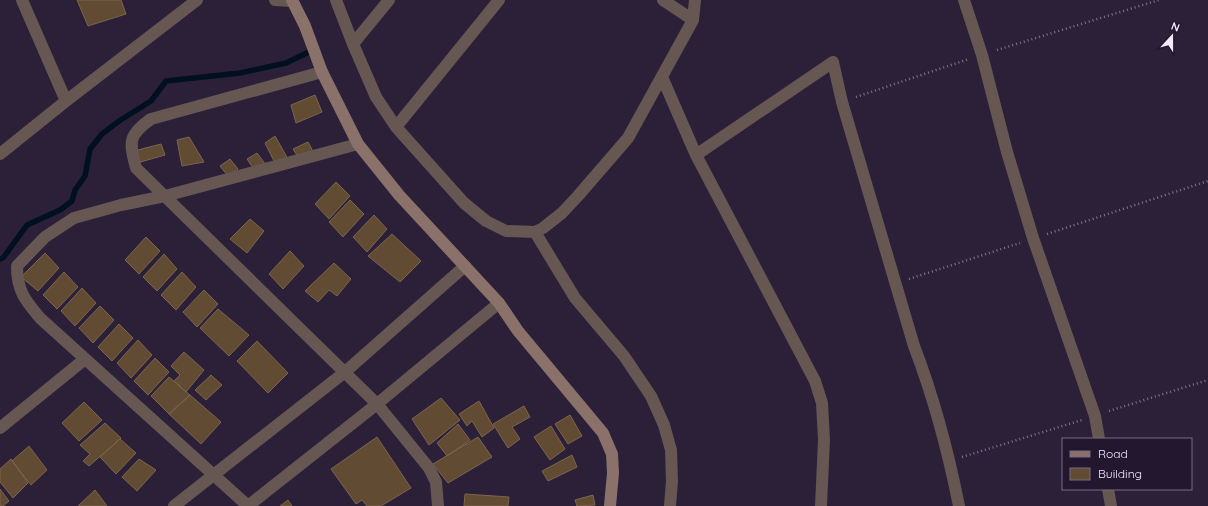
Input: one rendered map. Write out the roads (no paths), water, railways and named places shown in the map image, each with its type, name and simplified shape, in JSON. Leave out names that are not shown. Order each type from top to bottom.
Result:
[{"type":"street","points":[[22,0],[66,101]]},
{"type":"street","points":[[0,154],[197,0]]},
{"type":"street","points":[[275,0],[292,0],[305,26],[322,72],[358,144],[399,195],[499,303],[518,331],[603,433],[612,454],[613,473],[610,506]]},
{"type":"street","points":[[336,0],[376,97],[396,127],[464,203],[486,221],[506,231],[534,232],[543,228],[562,213],[628,138],[693,20],[695,0]]},
{"type":"street","points":[[353,44],[389,0]]},
{"type":"street","points":[[396,127],[499,0]]},
{"type":"street","points":[[663,0],[693,20]]},
{"type":"street","points":[[964,0],[982,55],[1007,152],[1033,238],[1095,416],[1099,438]]},
{"type":"street","points":[[696,155],[833,62],[842,102],[897,283],[914,346],[929,385],[950,461],[959,506]]},
{"type":"street","points":[[322,72],[151,119],[138,128],[132,138],[131,150],[136,168],[377,404],[429,468],[436,482],[438,506]]},
{"type":"street","points":[[662,77],[696,155],[815,381],[822,403],[824,440],[821,506]]},
{"type":"street","points":[[358,144],[165,196],[74,218],[45,237],[17,266],[17,280],[25,300],[40,318],[248,506],[377,404],[499,303]]},
{"type":"street","points":[[534,232],[575,298],[624,356],[650,396],[664,425],[671,450],[672,481],[670,506]]},
{"type":"street","points":[[174,506],[212,474],[345,372],[466,266]]},
{"type":"street","points":[[0,428],[85,359]]},
{"type":"street","points":[[1108,490],[1111,506]]},
{"type":"waterway","points":[[0,259],[3,258],[27,225],[60,210],[72,201],[75,190],[85,176],[90,149],[102,134],[119,121],[151,101],[166,81],[240,73],[286,63],[311,51]]}]
